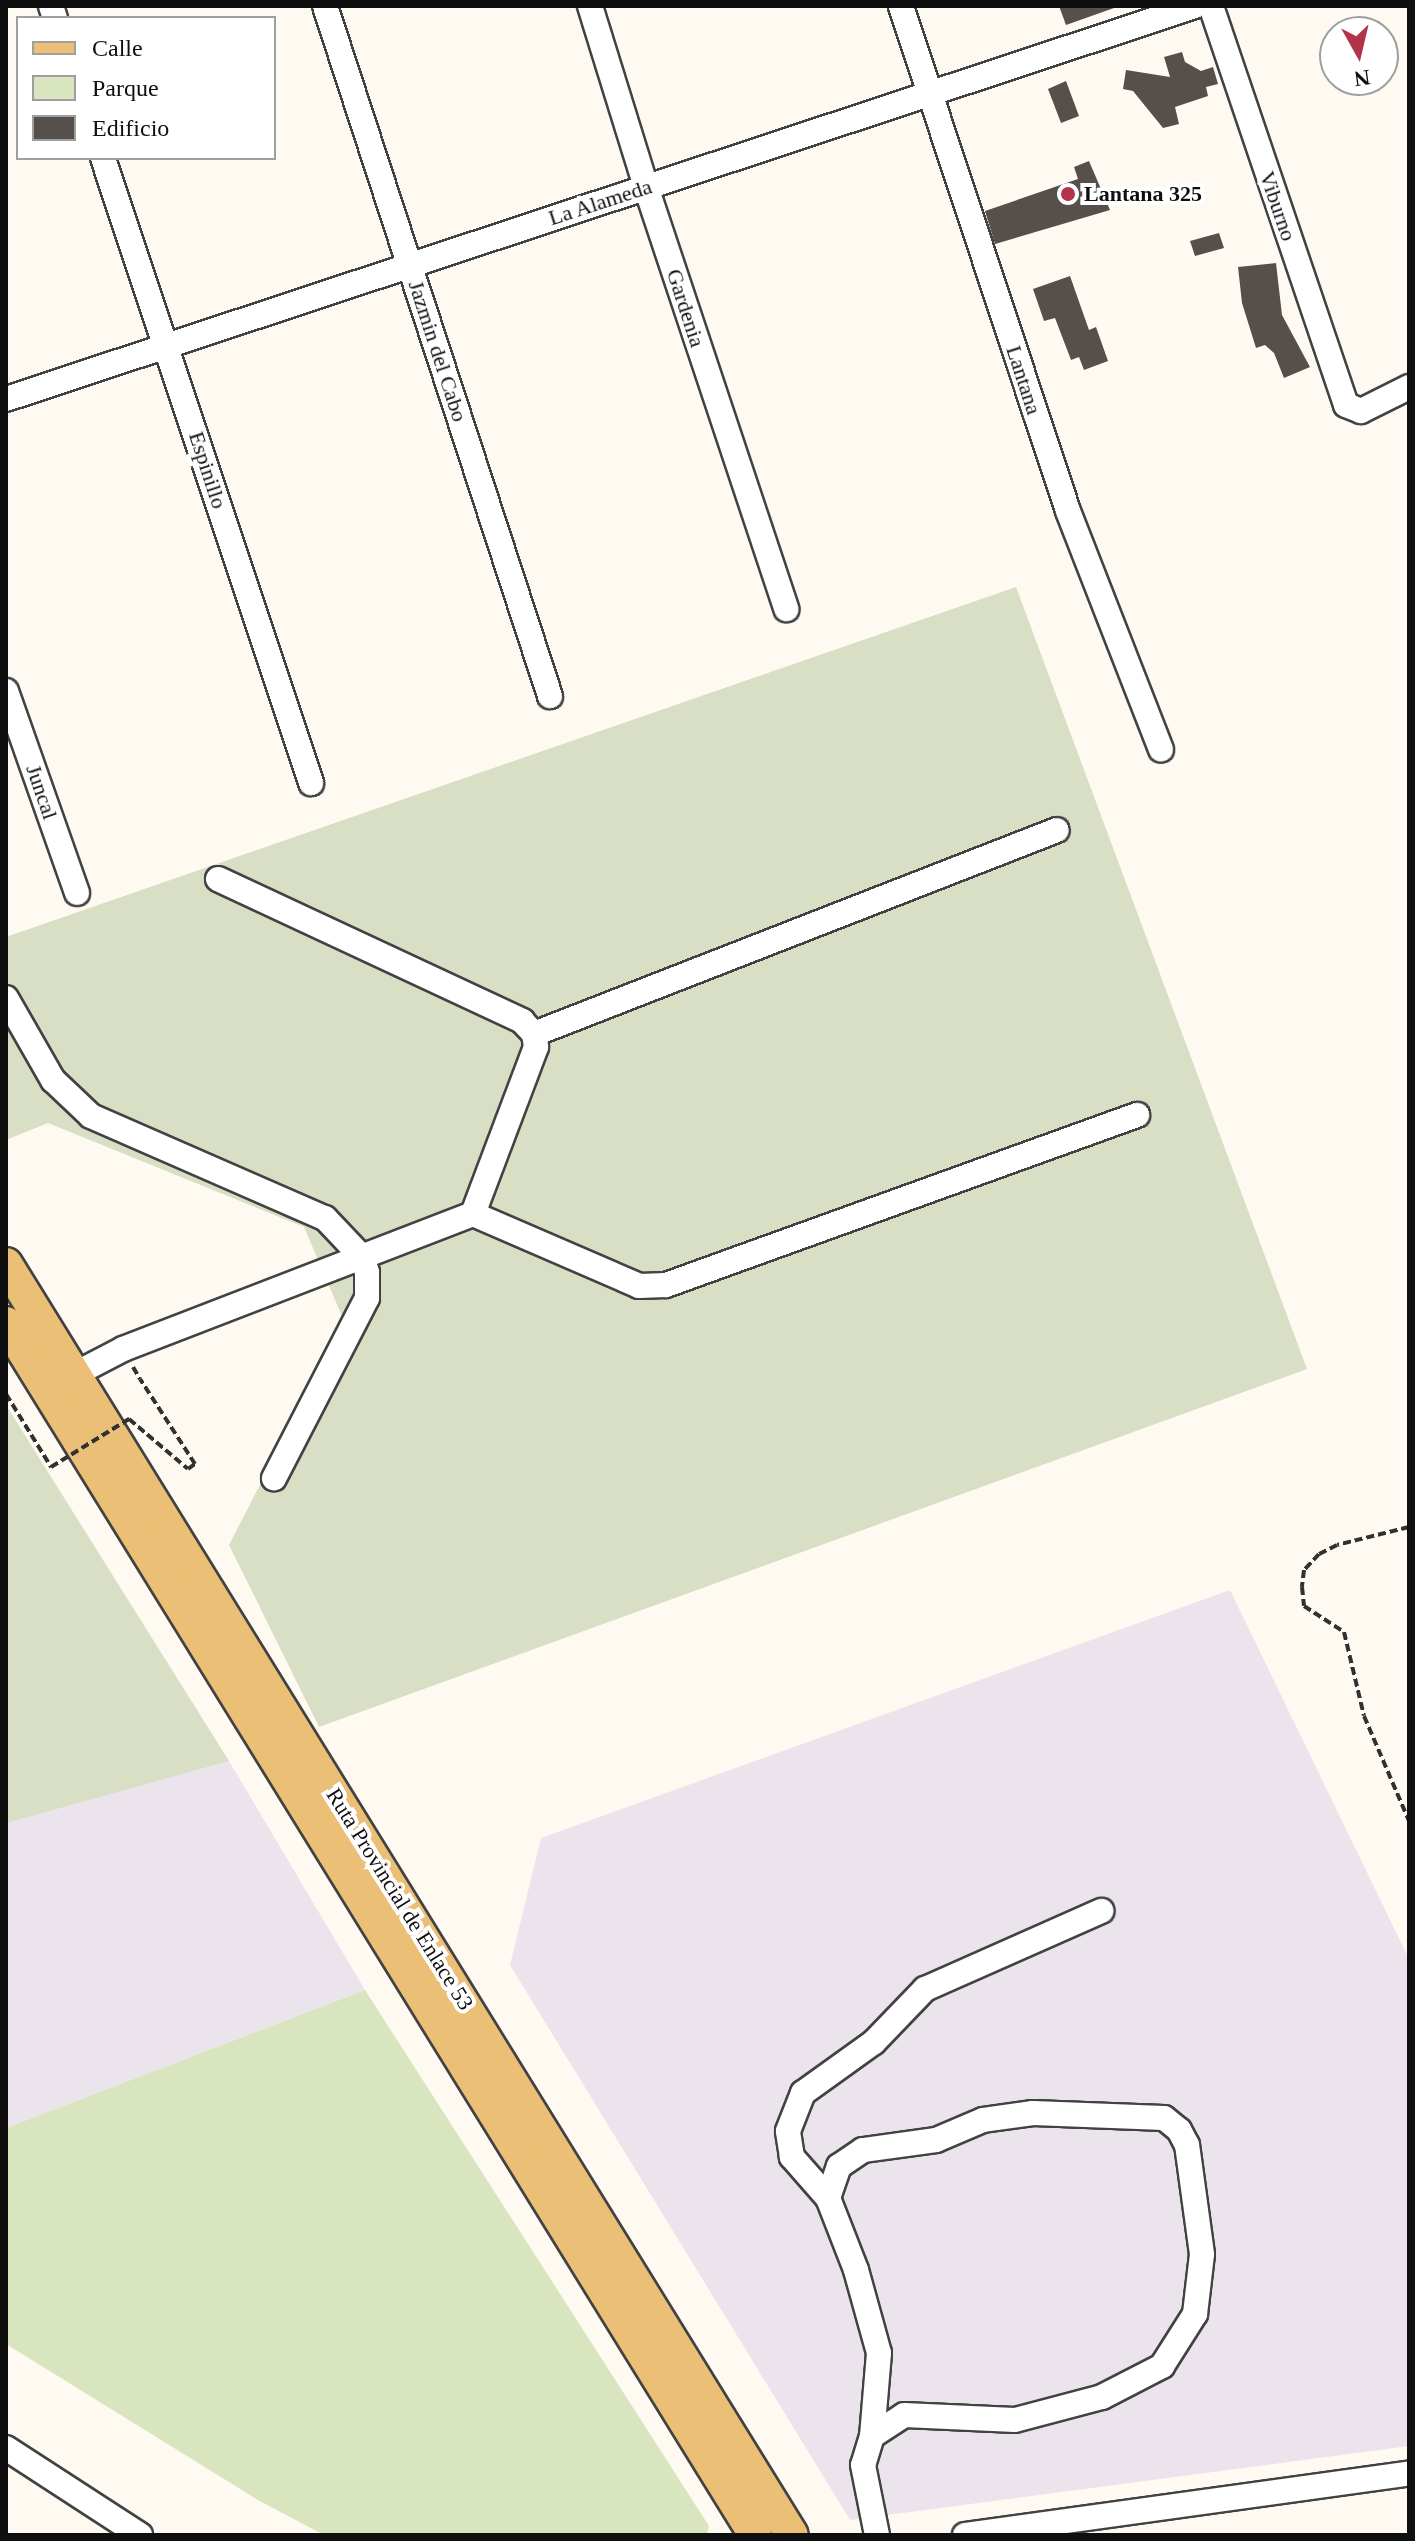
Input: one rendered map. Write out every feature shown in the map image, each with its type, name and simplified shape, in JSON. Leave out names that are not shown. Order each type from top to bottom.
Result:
[{"type":"main road","name":"Ruta Provincial de Enlace 53","points":[[6,1264],[792,2535]]},
{"type":"main road","name":"Ruta Provincial de Enlace 53","points":[[6,1323],[755,2535]]},
{"type":"street","name":"Jazmin del Cabo","points":[[325,6],[550,696]]},
{"type":"street","name":"Gardenia","points":[[590,6],[646,187],[786,609]]},
{"type":"street","name":"Lantana","points":[[901,6],[1068,511],[1161,749]]},
{"type":"street","name":"La Alameda","points":[[6,399],[1195,6]]},
{"type":"street","name":"Viburno","points":[[1211,6],[1346,405],[1361,411],[1409,387]]},
{"type":"street","name":"Espinillo","points":[[104,160],[311,783]]},
{"type":"street","name":"Juncal","points":[[6,691],[77,893]]},
{"type":"street","points":[[534,1034],[1057,830]]},
{"type":"street","points":[[218,879],[522,1021],[534,1034],[536,1047],[473,1214]]},
{"type":"street","points":[[6,998],[53,1080],[91,1116],[325,1218],[362,1257],[367,1272],[367,1298],[274,1478]]},
{"type":"street","points":[[75,1374],[123,1349],[473,1214],[639,1286],[666,1285],[1137,1115]]},
{"type":"street","points":[[877,2535],[863,2465],[872,2436],[879,2353],[856,2270],[828,2198],[792,2157],[788,2131],[803,2093],[874,2042],[925,1989],[1101,1911]]},
{"type":"street","points":[[828,2198],[839,2166],[863,2150],[936,2140],[983,2120],[1033,2113],[1164,2118],[1179,2130],[1187,2145],[1202,2254],[1195,2314],[1162,2366],[1102,2397],[1015,2420],[904,2415],[872,2436]]},
{"type":"street","points":[[6,2448],[140,2535]]},
{"type":"street","points":[[965,2535],[1409,2473]]},
{"type":"path","points":[[6,1394],[51,1467],[129,1419],[188,1469],[195,1464],[140,1379]]},
{"type":"path","points":[[1409,1527],[1337,1545],[1319,1554],[1304,1570],[1302,1587],[1304,1606],[1344,1632],[1364,1716],[1409,1821]]},
{"type":"shaded area","points":[[1230,1590],[1409,1959],[1409,2446],[850,2520],[510,1965],[541,1838]]},
{"type":"shaded area","points":[[229,1761],[365,1990],[6,2128],[6,1820]]},
{"type":"green space","points":[[1016,587],[1307,1369],[319,1727],[229,1545],[344,1321],[304,1227],[48,1123],[6,1140],[6,937]]},
{"type":"green space","points":[[6,1405],[229,1761],[6,1823]]},
{"type":"green space","points":[[365,1990],[709,2526],[707,2535],[324,2535],[258,2500],[6,2344],[6,2128]]},
{"type":"building","points":[[1059,6],[1113,6],[1114,8],[1066,25]]},
{"type":"building","points":[[1182,52],[1185,62],[1201,71],[1213,67],[1218,84],[1206,87],[1208,96],[1175,107],[1179,124],[1163,128],[1133,91],[1123,89],[1126,70],[1170,77],[1164,57]]},
{"type":"building","points":[[1066,81],[1079,116],[1061,123],[1048,89]]},
{"type":"building","name":"Lantana 325","points":[[1089,161],[1110,210],[995,244],[985,211],[1078,179],[1074,167]]},
{"type":"building","points":[[1219,233],[1224,248],[1195,256],[1190,241]]},
{"type":"building","points":[[1276,263],[1282,315],[1310,367],[1284,378],[1274,353],[1265,345],[1256,348],[1242,303],[1238,267]]},
{"type":"building","points":[[1070,276],[1089,330],[1096,327],[1108,361],[1084,370],[1079,357],[1071,360],[1055,318],[1044,321],[1033,289]]},
{"type":"place","name":"Lantana 325","points":[[1068,194]]}]
